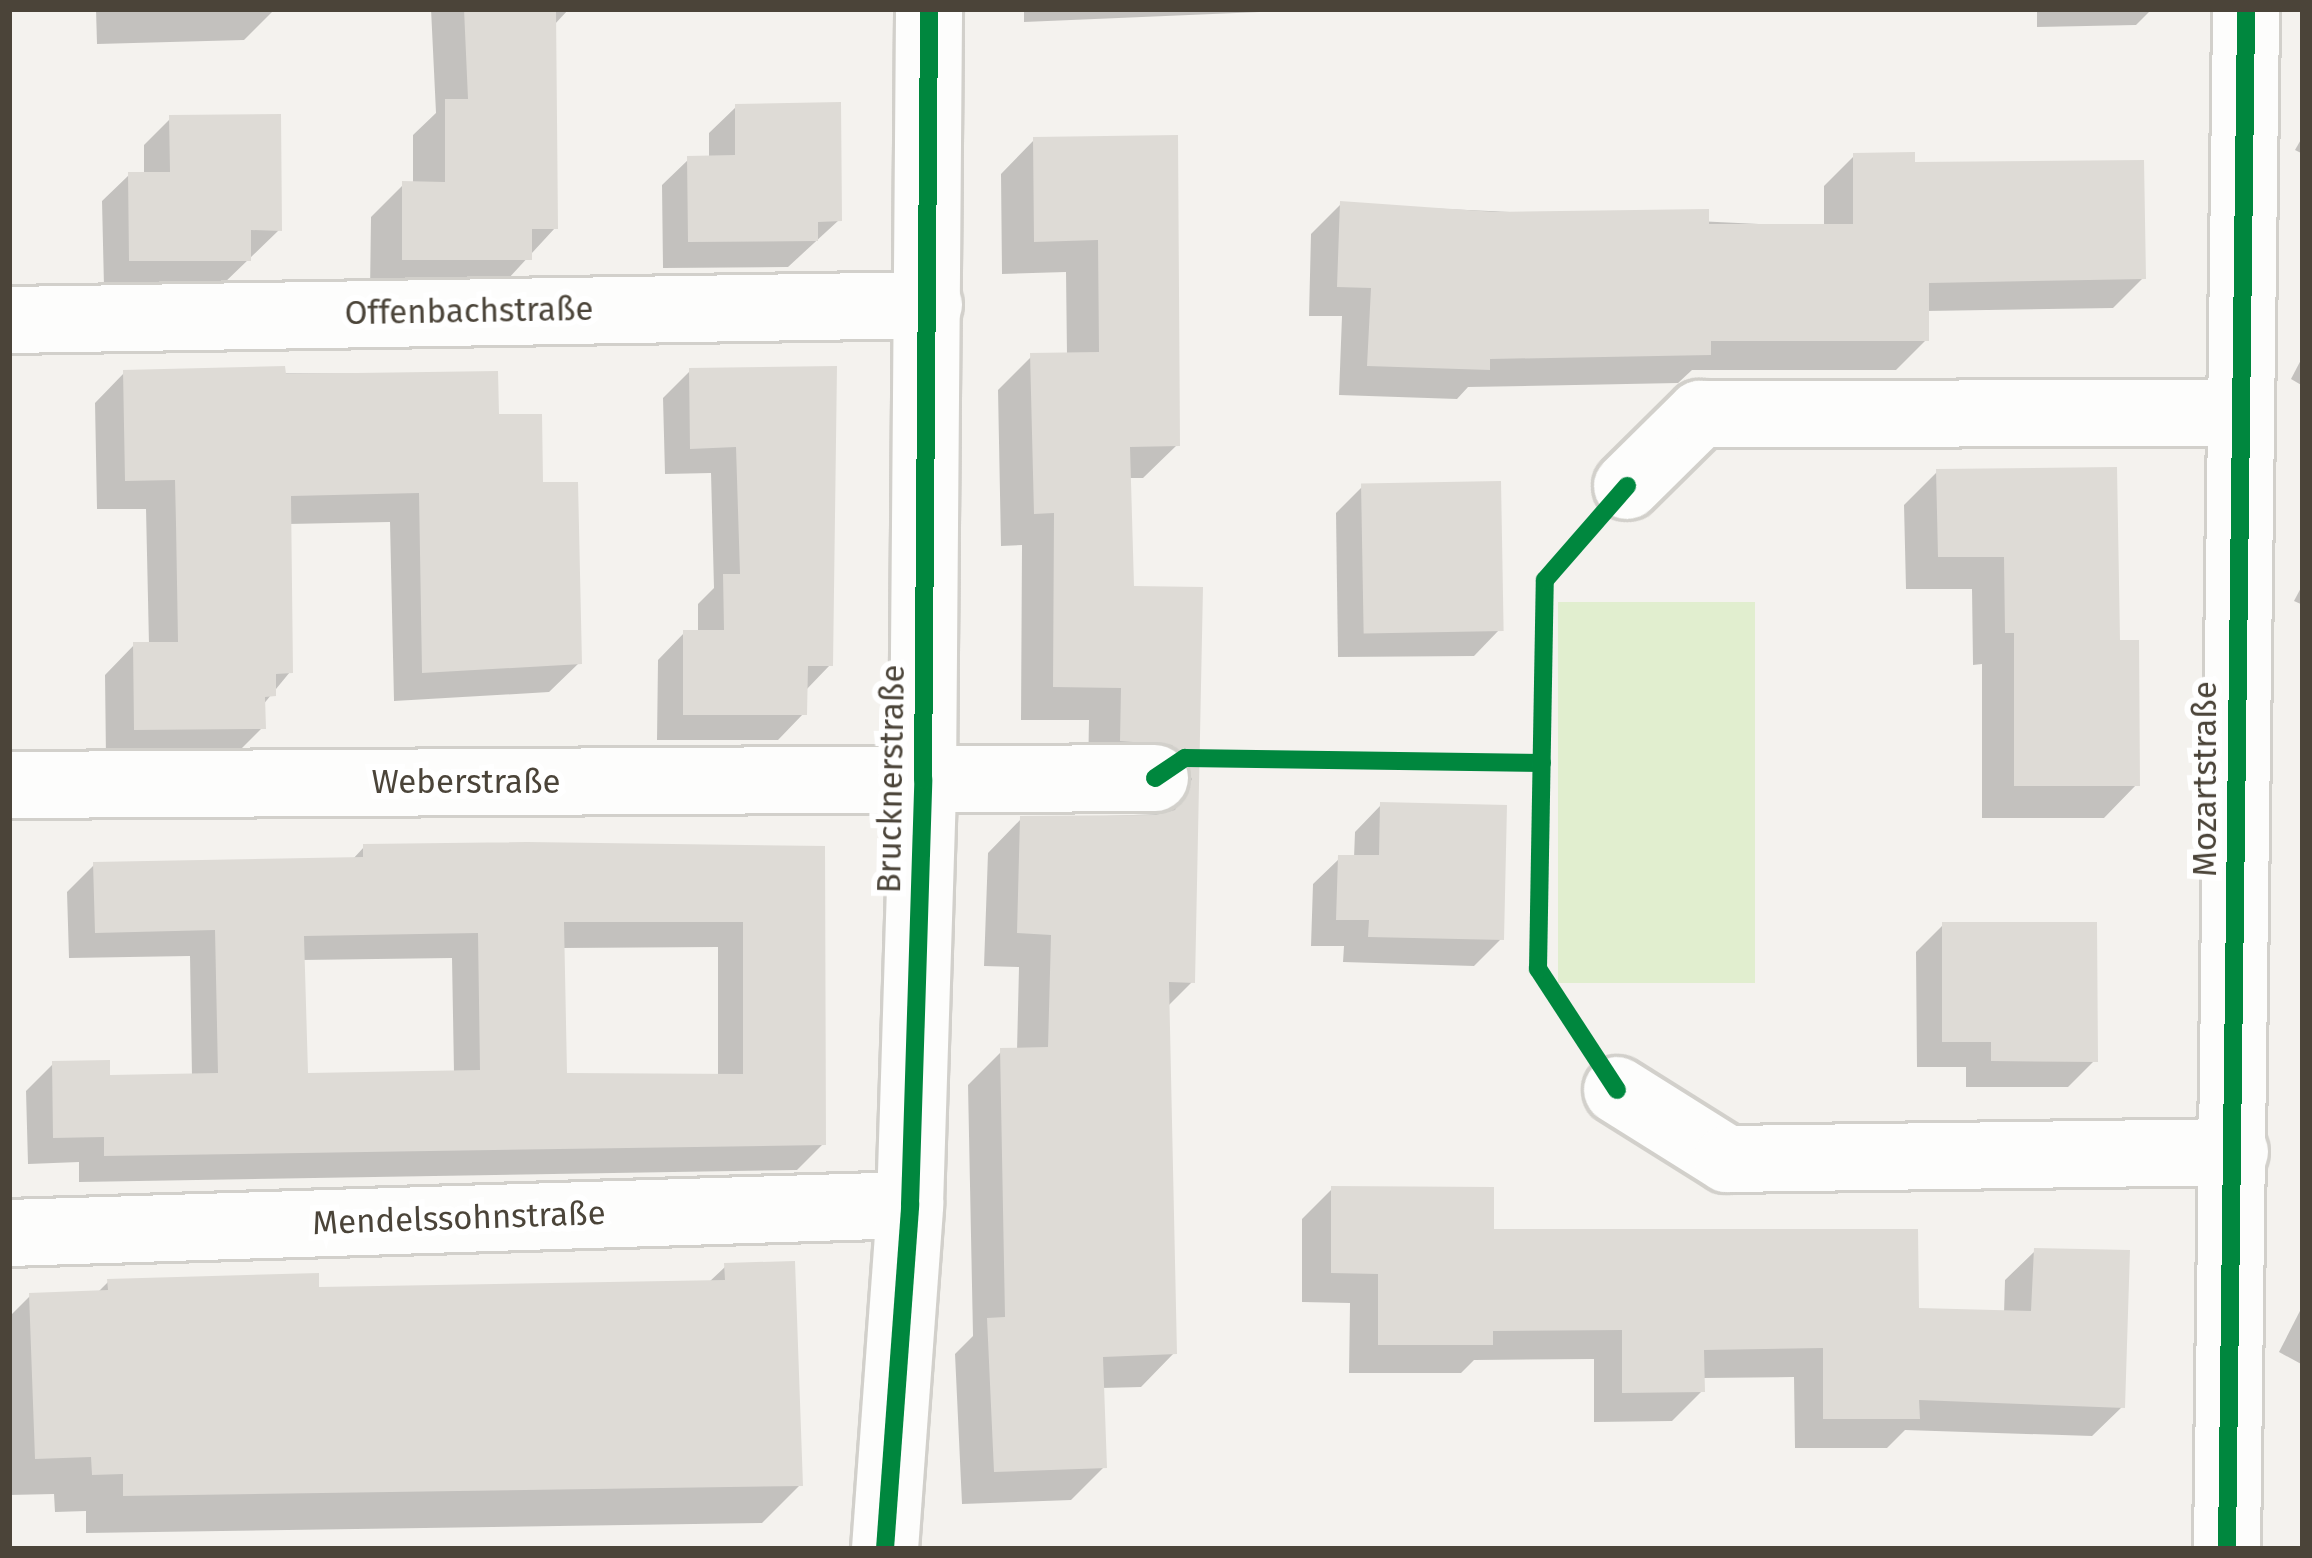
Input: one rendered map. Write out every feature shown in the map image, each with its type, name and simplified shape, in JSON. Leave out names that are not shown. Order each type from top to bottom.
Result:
[{"type":"street","name":"Brucknerstraße","points":[[885,1549],[910,1205],[923,780],[928,9]]},
{"type":"street","name":"Mozartstraße","points":[[2227,1549],[2235,1152],[2237,412],[2246,9]]},
{"type":"street","name":"Offenbachstraße","points":[[9,320],[929,305]]},
{"type":"street","points":[[1627,486],[1700,415],[2237,412]]},
{"type":"street","name":"Weberstraße","points":[[9,785],[1155,778]]},
{"type":"street","points":[[1617,1090],[1727,1159],[2235,1152]]},
{"type":"street","name":"Mendelssohnstraße","points":[[9,1233],[910,1205]]},
{"type":"green space","points":[[1558,602],[1755,602],[1755,983],[1558,983]]},
{"type":"building","points":[[464,9],[556,9],[558,229],[532,229],[532,260],[402,260],[402,181],[445,182],[445,99],[468,99]]},
{"type":"building","points":[[841,102],[842,221],[818,222],[818,241],[688,242],[687,156],[735,155],[735,104]]},
{"type":"building","points":[[281,114],[282,231],[251,230],[251,261],[129,261],[128,172],[170,172],[169,115]]},
{"type":"building","points":[[1178,135],[1180,446],[1130,447],[1134,586],[1203,587],[1195,983],[1169,982],[1177,1354],[1103,1357],[1107,1468],[994,1472],[987,1318],[1005,1317],[1000,1048],[1048,1047],[1051,935],[1017,933],[1020,816],[1156,815],[1175,810],[1192,779],[1172,745],[1120,741],[1121,688],[1053,687],[1054,513],[1034,514],[1030,353],[1099,352],[1098,240],[1034,242],[1033,137]]},
{"type":"building","points":[[1915,152],[1915,162],[2144,160],[2146,279],[1929,283],[1929,341],[1711,341],[1711,355],[1490,359],[1490,370],[1367,366],[1371,288],[1337,287],[1340,201],[1495,212],[1709,209],[1709,224],[1853,224],[1853,153]]},
{"type":"building","points":[[285,366],[286,374],[498,371],[499,414],[542,414],[543,482],[578,482],[582,664],[422,673],[419,493],[291,496],[293,673],[276,674],[276,696],[265,697],[266,729],[134,730],[133,642],[178,642],[175,480],[125,481],[123,370]]},
{"type":"building","points":[[837,366],[833,666],[808,666],[807,715],[683,715],[683,630],[724,630],[723,574],[740,574],[736,447],[690,449],[689,368]]},
{"type":"building","points":[[2117,467],[2120,640],[2139,640],[2140,786],[2014,786],[2014,633],[2005,633],[2004,557],[1938,557],[1936,469]]},
{"type":"building","points":[[1501,481],[1504,631],[1364,633],[1361,483]]},
{"type":"building","points":[[1380,802],[1507,805],[1504,940],[1368,937],[1369,920],[1336,920],[1338,855],[1379,855]]},
{"type":"building","points":[[363,844],[825,846],[826,1145],[104,1156],[104,1137],[53,1138],[52,1061],[110,1060],[110,1075],[218,1073],[215,930],[95,933],[93,862],[363,857]],"holes":[[[564,922],[743,922],[743,1074],[567,1073]],[[478,933],[480,1070],[308,1073],[304,936]]]},
{"type":"building","points":[[1942,922],[2097,922],[2098,1062],[1991,1061],[1991,1042],[1942,1042]]},
{"type":"building","points":[[1331,1186],[1494,1187],[1494,1229],[1918,1229],[1919,1308],[2031,1311],[2034,1248],[2130,1250],[2125,1408],[1919,1400],[1920,1419],[1823,1419],[1823,1348],[1704,1350],[1705,1392],[1622,1393],[1622,1330],[1493,1331],[1493,1345],[1378,1345],[1378,1274],[1331,1273]]},
{"type":"building","points":[[795,1261],[803,1486],[123,1496],[123,1474],[92,1475],[91,1457],[35,1459],[29,1293],[108,1290],[107,1279],[319,1273],[319,1287],[725,1280],[724,1263]]},
{"type":"cycle path","points":[[885,1549],[910,1205],[923,780],[929,9]]},
{"type":"cycle path","points":[[2227,1549],[2246,9]]},
{"type":"cycle path","points":[[1617,1090],[1538,969],[1545,580],[1627,486]]},
{"type":"cycle path","points":[[1155,778],[1185,758],[1542,763]]}]
